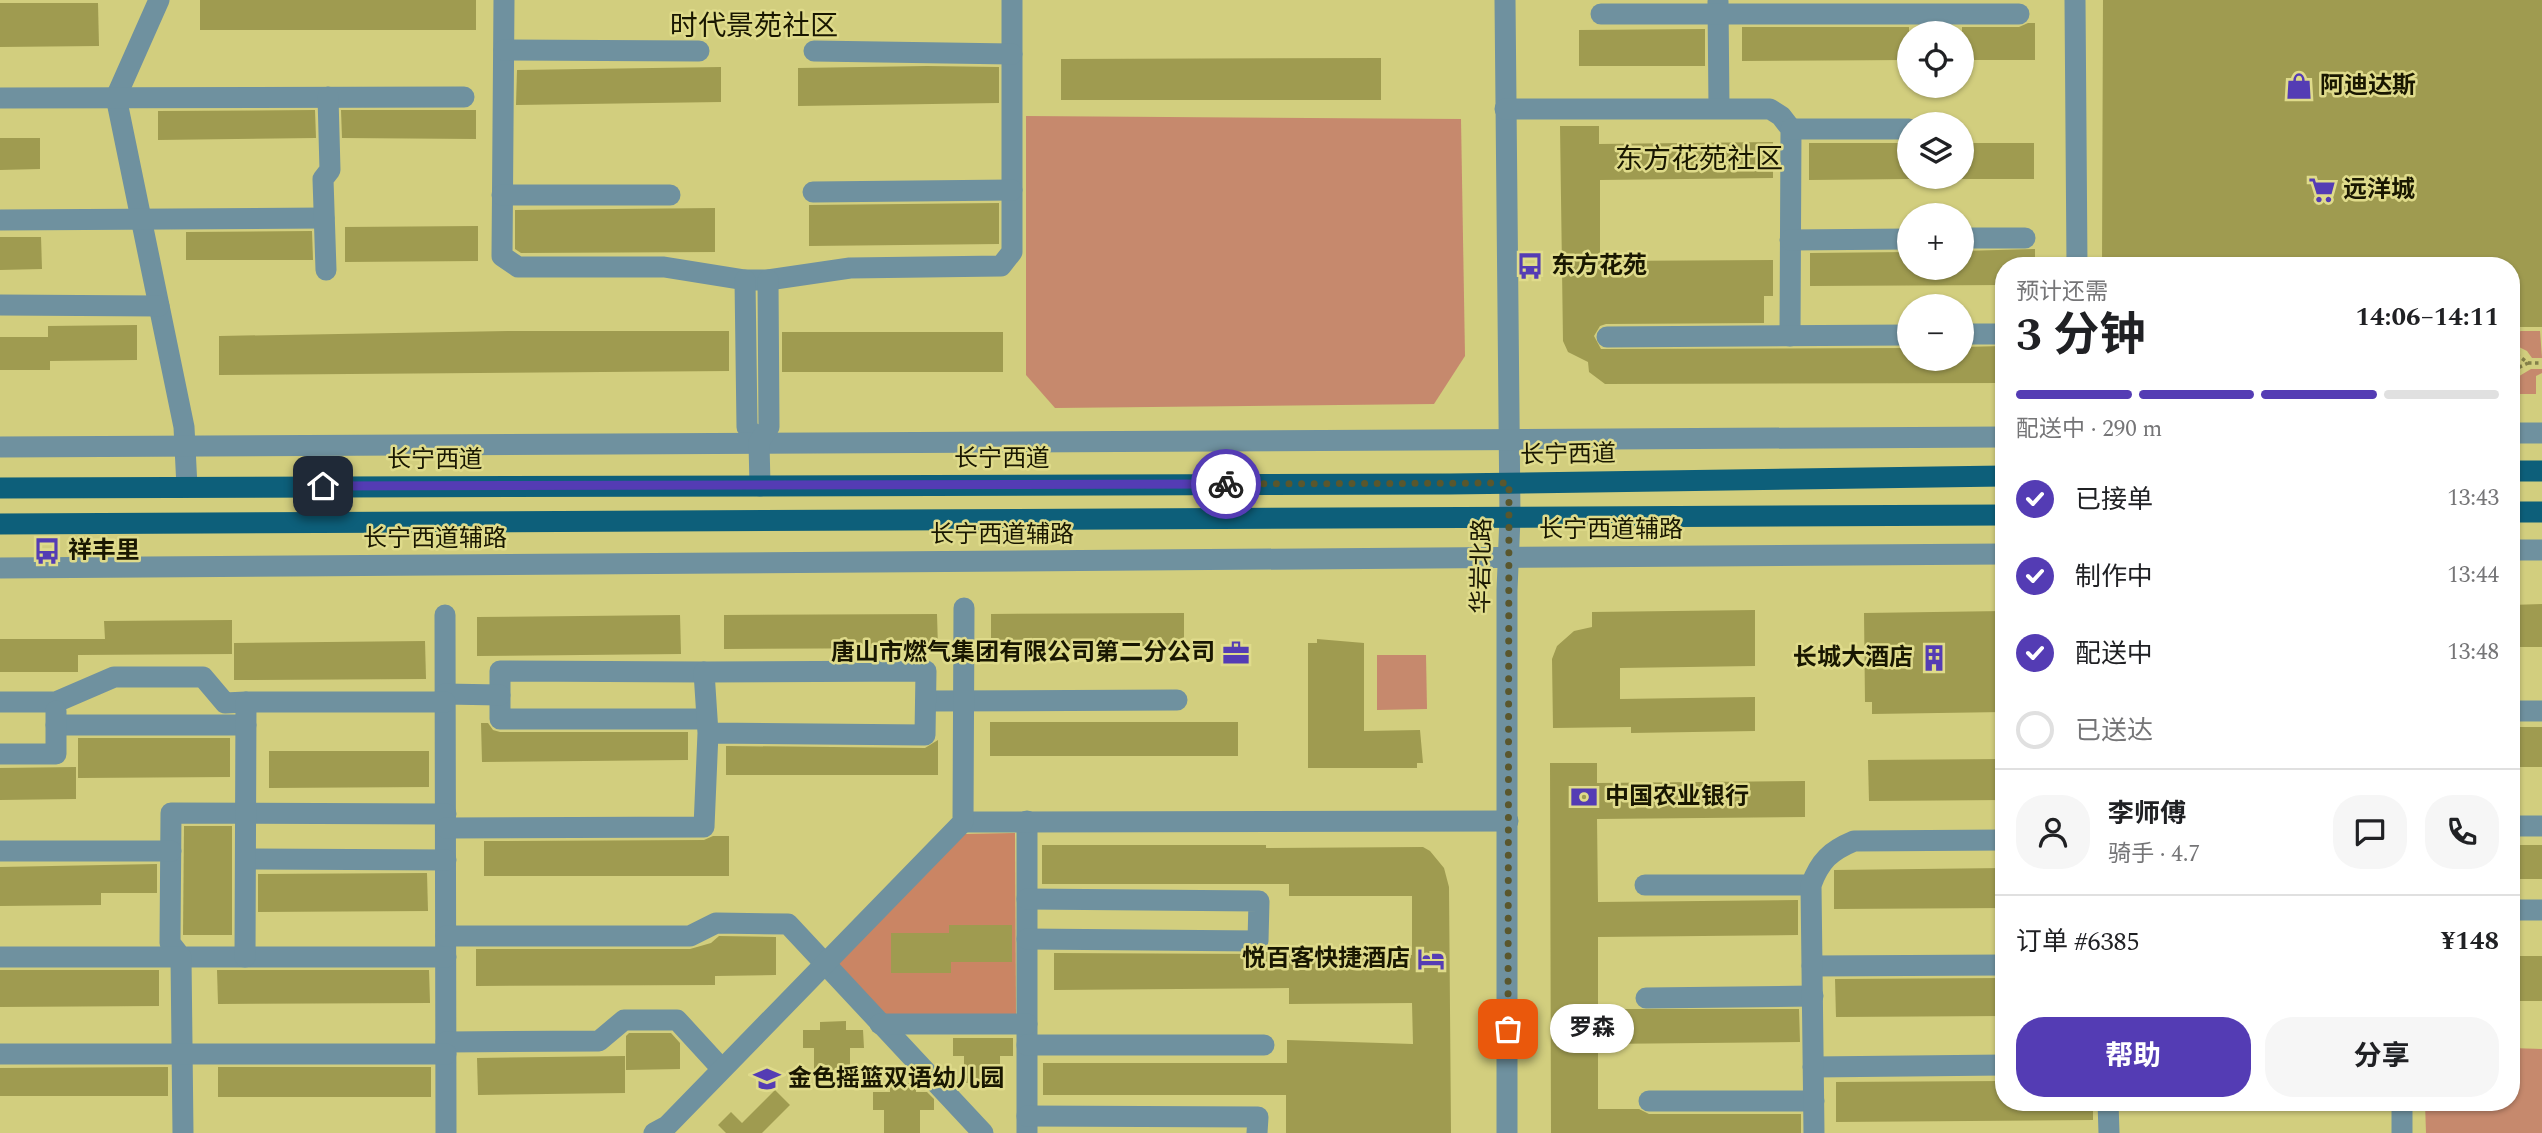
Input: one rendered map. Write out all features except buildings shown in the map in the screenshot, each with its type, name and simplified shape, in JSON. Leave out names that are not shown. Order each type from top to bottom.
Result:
[{"type":"main road","points":[[2520,471],[2542,471]]},
{"type":"main road","name":"长宁西道","points":[[0,488],[1509,483],[1995,476]]},
{"type":"main road","points":[[2520,512],[2542,512]]},
{"type":"main road","points":[[0,524],[1995,515]]},
{"type":"street","points":[[159,0],[116,97],[187,447],[187,487]]},
{"type":"street","points":[[504,0],[502,256],[518,267],[664,267],[745,280],[768,280],[850,268],[1001,266],[1012,252],[1012,0]]},
{"type":"street","name":"华岩北路","points":[[1504,0],[1510,518],[1507,1133]]},
{"type":"street","points":[[2076,0],[2077,257]]},
{"type":"street","points":[[1717,7],[1719,108]]},
{"type":"street","points":[[1601,14],[1717,7],[2019,14]]},
{"type":"street","points":[[504,50],[699,51]]},
{"type":"street","points":[[814,51],[1012,54]]},
{"type":"street","points":[[326,270],[323,179],[330,170],[328,97]]},
{"type":"street","points":[[0,98],[464,97]]},
{"type":"street","points":[[1505,109],[1770,109],[1782,116],[1791,129],[1790,335]]},
{"type":"street","points":[[1791,129],[1897,129]]},
{"type":"street","points":[[813,192],[1012,190]]},
{"type":"street","points":[[502,195],[670,195]]},
{"type":"street","points":[[0,220],[324,218]]},
{"type":"street","points":[[1974,238],[2025,238]]},
{"type":"street","points":[[1790,240],[1897,239]]},
{"type":"street","points":[[745,280],[747,428],[759,442]]},
{"type":"street","points":[[760,486],[759,442],[769,427],[768,280]]},
{"type":"street","points":[[0,305],[159,306]]},
{"type":"street","points":[[1974,334],[1995,334]]},
{"type":"street","points":[[1607,337],[1897,335]]},
{"type":"street","points":[[2520,433],[2542,433]]},
{"type":"street","points":[[0,447],[1995,437]]},
{"type":"street","points":[[2520,550],[2542,550]]},
{"type":"street","name":"长宁西道辅路","points":[[0,568],[1995,554]]},
{"type":"street","points":[[963,822],[964,608]]},
{"type":"street","points":[[445,615],[446,1133]]},
{"type":"street","points":[[500,671],[926,671],[925,736],[500,719],[500,695],[500,671]]},
{"type":"street","points":[[183,1133],[181,957],[170,943],[171,813],[704,827],[707,726],[704,672]]},
{"type":"street","points":[[0,702],[56,702],[114,677],[203,677],[225,703],[500,695]]},
{"type":"street","points":[[926,701],[1177,700]]},
{"type":"street","points":[[0,754],[56,754],[56,702]]},
{"type":"street","points":[[245,957],[246,702]]},
{"type":"street","points":[[2520,711],[2542,711]]},
{"type":"street","points":[[56,725],[246,725]]},
{"type":"street","points":[[1027,821],[1027,1124],[1258,1117],[1257,1133]]},
{"type":"street","points":[[654,1133],[667,1126],[963,822],[1508,821]]},
{"type":"street","points":[[2520,826],[2542,826]]},
{"type":"street","points":[[1814,1133],[1811,885],[1819,864],[1833,849],[1854,841],[1995,840]]},
{"type":"street","points":[[0,851],[171,851]]},
{"type":"street","points":[[246,859],[446,860]]},
{"type":"street","points":[[1645,885],[1811,885]]},
{"type":"street","points":[[1027,899],[1259,901],[1258,941],[1027,939]]},
{"type":"street","points":[[2520,910],[2542,910]]},
{"type":"street","points":[[0,957],[245,957],[690,936],[716,923],[788,924],[983,1133]]},
{"type":"street","points":[[1812,966],[1995,965]]},
{"type":"street","points":[[1646,998],[1813,996]]},
{"type":"street","points":[[0,1054],[446,1048],[599,1041],[624,1020],[677,1020],[722,1068]]},
{"type":"street","points":[[880,1024],[1027,1035],[1264,1045]]},
{"type":"street","points":[[1813,1068],[1995,1065]]},
{"type":"street","points":[[1649,1101],[1814,1101]]},
{"type":"street","points":[[2108,1111],[2109,1133]]},
{"type":"street","points":[[2402,1111],[2402,1133]]},
{"type":"path","points":[[2520,357],[2528,363]]},
{"type":"path","points":[[2520,367],[2528,363],[2542,363]]},
{"type":"shaded area","points":[[1026,116],[1461,119],[1465,356],[1434,404],[1055,408],[1026,375]]},
{"type":"shaded area","points":[[2520,331],[2540,331],[2542,358],[2532,358],[2520,348]]},
{"type":"shaded area","points":[[2531,369],[2542,369],[2542,373],[2536,376],[2536,394],[2520,394],[2520,376]]},
{"type":"shaded area","points":[[1377,655],[1426,655],[1427,709],[1377,710]]},
{"type":"shaded area","points":[[1015,833],[1016,1015],[884,1016],[833,965],[962,834]]},
{"type":"shaded area","points":[[2520,1048],[2542,1049],[2542,1133],[2426,1133],[2425,1111],[2520,1111]]},
{"type":"way so far","points":[[1226,484],[1509,483],[1508,1029]]},
{"type":"place","name":"阿迪达斯","points":[[2299,86]]},
{"type":"place","name":"远洋城","points":[[2322,190]]},
{"type":"place","name":"东方花苑","points":[[1530,266]]},
{"type":"place","name":"祥丰里","points":[[47,551]]},
{"type":"place","name":"唐山市燃气集团有限公司第二分公司","points":[[1236,653]]},
{"type":"place","name":"长城大酒店","points":[[1934,658]]},
{"type":"place","name":"中国农业银行","points":[[1584,797]]},
{"type":"place","name":"悦百客快捷酒店","points":[[1431,959]]},
{"type":"place","name":"罗森","points":[[1508,1029]]},
{"type":"place","name":"金色摇篮双语幼儿园","points":[[767,1079]]},
{"type":"district","name":"时代景苑社区","points":[[754,26]]},
{"type":"district","name":"东方花苑社区","points":[[1699,159]]},
{"type":"route","points":[[323,486],[1226,484]]}]
